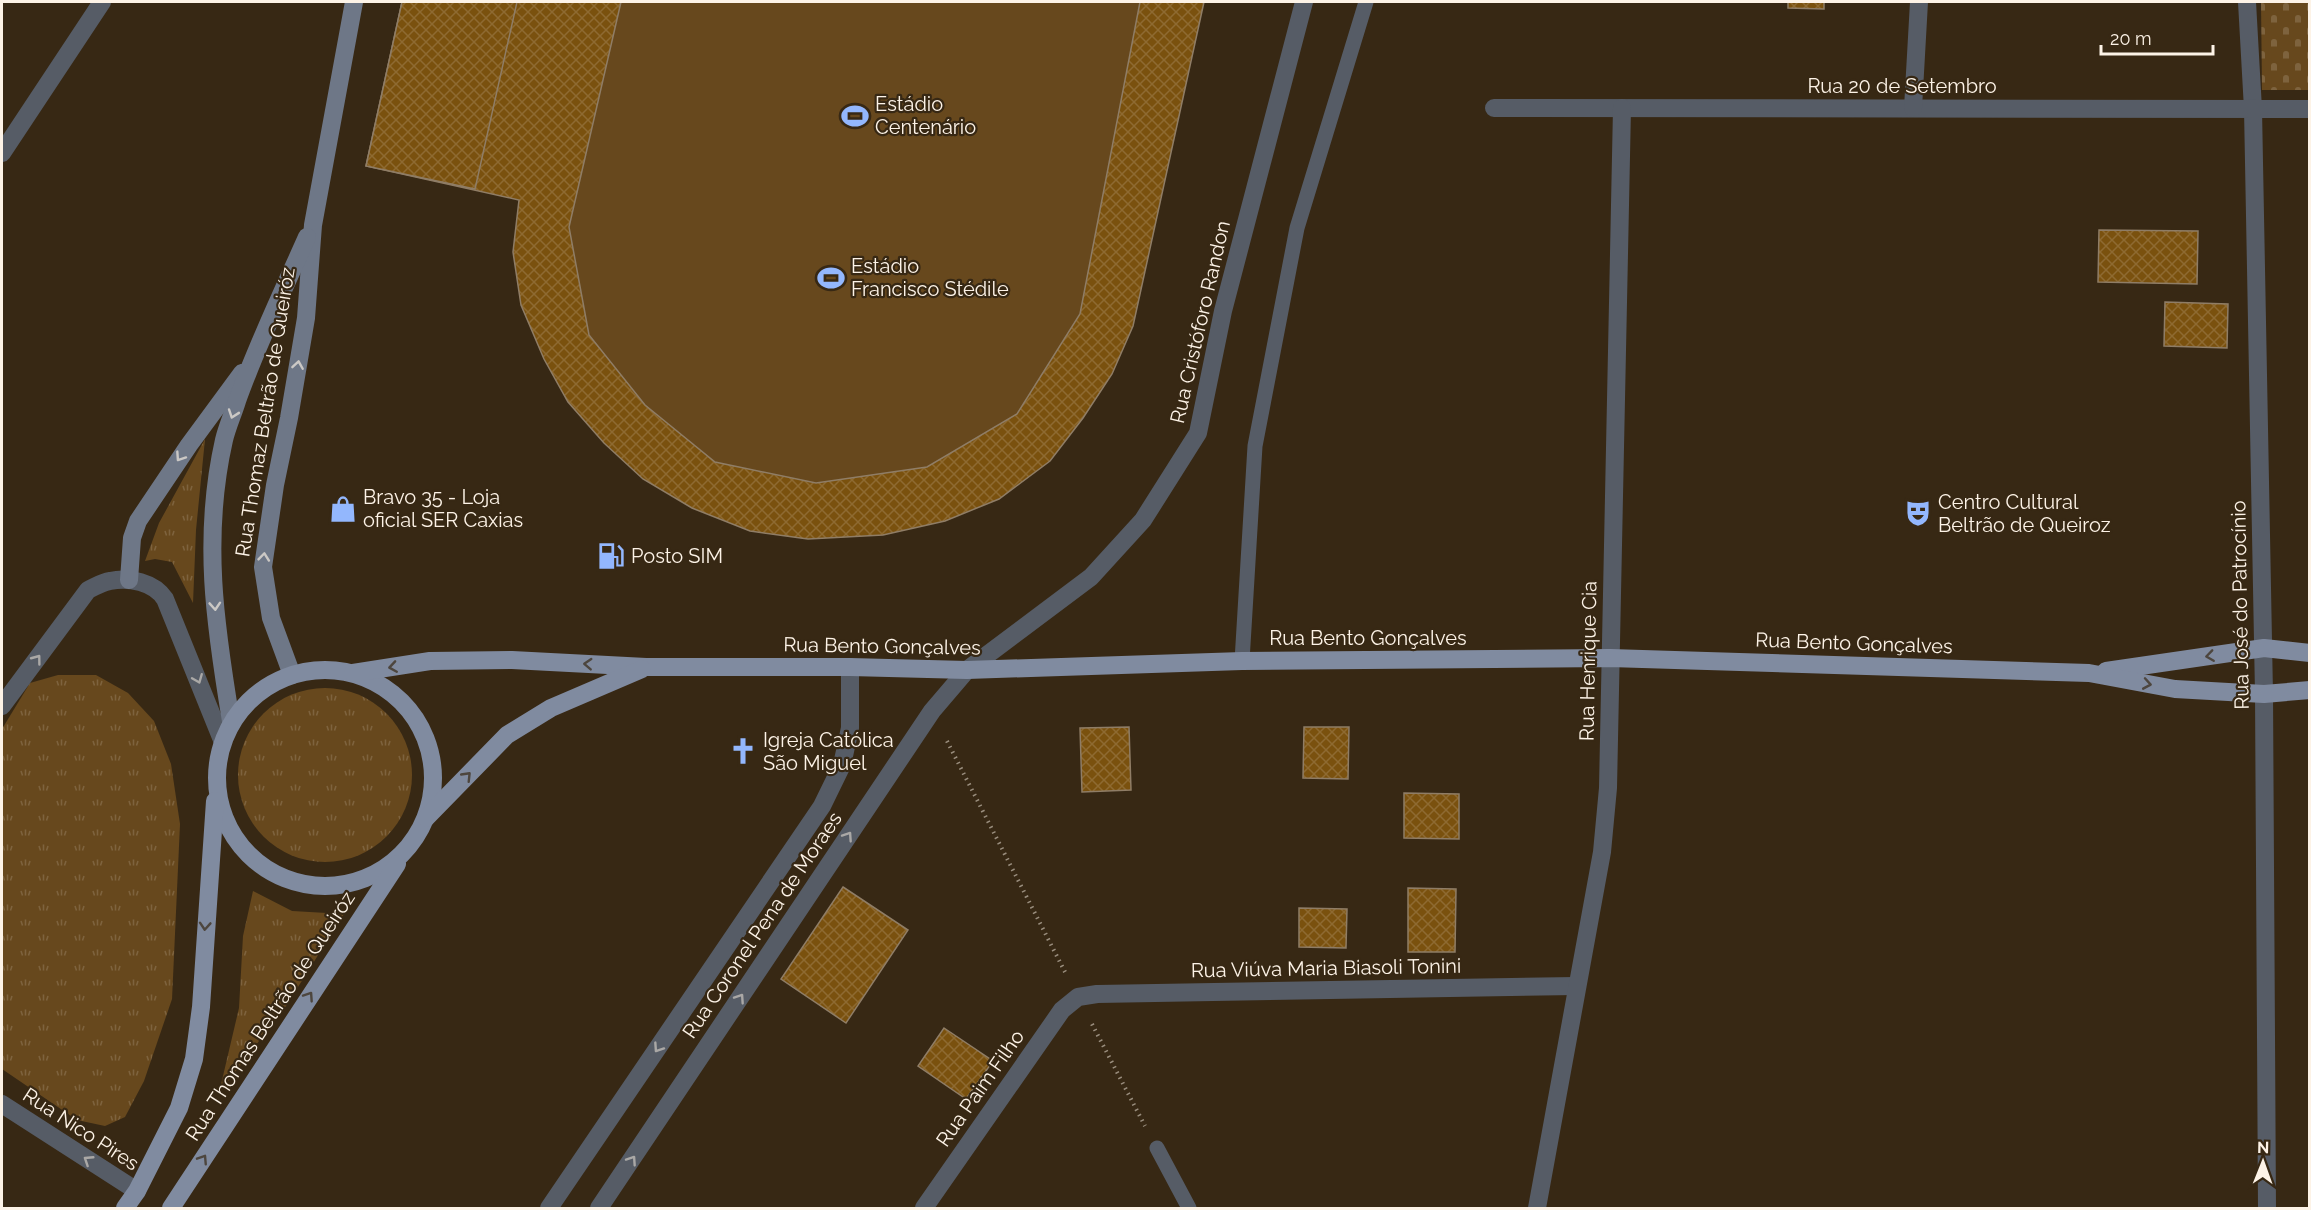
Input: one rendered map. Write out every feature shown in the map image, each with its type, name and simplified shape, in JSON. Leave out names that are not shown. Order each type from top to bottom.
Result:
[{"type":"main road","name":"Rua Thomaz Beltrão de Queiróz","points":[[292,675],[271,618],[263,567],[275,485],[290,418],[306,318],[313,225],[354,2]]},
{"type":"main road","name":"Rua Thomaz Beltrão de Queiróz","points":[[231,721],[217,635],[211,551],[214,497],[224,439],[252,359],[313,225]]},
{"type":"main road","points":[[129,580],[132,538],[138,520],[252,359]]},
{"type":"main road","name":"Rua Bento Gonçalves","points":[[2089,673],[2264,648],[2310,653]]},
{"type":"main road","name":"Rua Bento Gonçalves","points":[[353,673],[430,661],[512,660],[646,667],[850,667],[967,670],[1242,661],[1610,658],[2089,673],[2175,689],[2264,694],[2310,690]]},
{"type":"main road","name":"Rua Bento Gonçalves","points":[[426,818],[433,788],[432,758],[422,729],[405,704],[381,685],[353,673],[322,669],[292,675],[261,690],[231,721],[222,740],[216,765],[216,789],[226,824],[246,854],[275,875],[310,886],[345,884],[379,872],[407,849],[426,818],[507,735],[551,708],[646,667]]},
{"type":"main road","name":"Rua Thomas Beltrão de Queiróz","points":[[125,1209],[137,1191],[179,1108],[194,1059],[201,1007],[216,789]]},
{"type":"main road","name":"Rua Thomas Beltrão de Queiróz","points":[[171,1209],[407,849]]},
{"type":"street","points":[[2,153],[102,2]]},
{"type":"street","name":"Rua Cristóforo Randon","points":[[967,670],[1091,577],[1143,520],[1198,433],[1223,311],[1304,2]]},
{"type":"street","points":[[1912,108],[1918,2]]},
{"type":"street","name":"Rua José do Patrocínio","points":[[2247,2],[2253,109],[2264,648],[2267,1209]]},
{"type":"street","name":"Rua 20 de Setembro","points":[[1494,108],[2310,109]]},
{"type":"street","name":"Rua Henrique Cia","points":[[1538,1209],[1603,841],[1608,788],[1622,108]]},
{"type":"street","points":[[2,706],[88,590],[109,581],[129,580],[159,589],[165,598],[222,740]]},
{"type":"street","name":"Rua Coronel Pena de Moraes","points":[[549,1209],[822,806],[842,765],[850,728],[850,667]]},
{"type":"street","name":"Rua Coronel Pena de Moraes","points":[[599,1209],[932,711],[967,670]]},
{"type":"street","name":"Rua Viúva Maria Biasoli Tonini","points":[[1078,997],[1109,993],[1576,986]]},
{"type":"street","name":"Rua Paim Filho","points":[[924,1209],[1062,1010],[1078,997]]},
{"type":"street","name":"Rua Nico Pires","points":[[2,1104],[137,1191]]},
{"type":"lane","points":[[1242,661],[1257,434],[1297,228],[1366,2]]},
{"type":"lane","points":[[1157,1148],[1189,1209]]},
{"type":"path","points":[[932,711],[1157,1148]]},
{"type":"green space","name":"Estádio Francisco Stédile","points":[[402,2],[1204,2],[1133,326],[1112,374],[1083,418],[1050,461],[999,499],[945,521],[883,535],[808,539],[750,531],[643,479],[604,443],[568,402],[519,200],[366,166]]},
{"type":"green space","points":[[2261,2],[2309,2],[2309,90],[2262,90]]},
{"type":"green space","points":[[205,439],[196,530],[193,603],[172,562],[155,559],[145,561],[159,523]]},
{"type":"green space","points":[[58,675],[96,675],[128,693],[154,721],[171,764],[180,824],[172,999],[144,1081],[125,1117],[105,1126],[77,1120],[2,1069],[2,729],[30,683]]},
{"type":"green space","points":[[325,688],[358,695],[373,703],[386,714],[397,727],[405,742],[412,775],[405,808],[397,823],[386,836],[373,847],[358,855],[325,862],[292,855],[277,847],[264,836],[253,823],[245,808],[238,775],[245,742],[253,727],[264,714],[277,703],[292,695]]},
{"type":"green space","points":[[253,891],[292,911],[344,914],[286,1006],[219,1093],[239,1008],[243,936]]},
{"type":"building","points":[[402,2],[621,2],[569,227],[589,335],[645,405],[715,462],[816,483],[927,467],[1017,414],[1080,314],[1140,2],[1204,2],[1133,326],[1112,374],[1083,418],[1050,461],[999,499],[945,521],[883,535],[808,539],[750,531],[692,508],[643,479],[604,443],[568,402],[544,359],[521,305],[513,252],[519,200],[366,166]]},
{"type":"building","points":[[402,2],[517,2],[475,189],[366,166]]},
{"type":"building","points":[[1788,2],[1824,2],[1824,9],[1788,8]]},
{"type":"building","points":[[2099,230],[2198,231],[2197,284],[2098,282]]},
{"type":"building","points":[[2165,302],[2228,304],[2227,348],[2164,346]]},
{"type":"building","points":[[1129,727],[1131,790],[1082,792],[1080,728]]},
{"type":"building","points":[[1304,727],[1349,727],[1348,779],[1303,778]]},
{"type":"building","points":[[1404,793],[1459,794],[1459,839],[1404,838]]},
{"type":"building","points":[[843,887],[908,930],[846,1023],[781,979]]},
{"type":"building","points":[[1408,888],[1456,889],[1455,952],[1408,952]]},
{"type":"building","points":[[1299,908],[1347,909],[1346,948],[1299,947]]},
{"type":"building","points":[[944,1028],[993,1061],[966,1099],[918,1066]]},
{"type":"place","name":"Estádio Centenário","points":[[855,116]]},
{"type":"place","name":"Estádio Francisco Stédile","points":[[831,278]]},
{"type":"place","name":"Bravo 35 - Loja oficial SER Caxias","points":[[343,509]]},
{"type":"place","name":"Centro Cultural Beltrão de Queiroz","points":[[1918,513]]},
{"type":"place","name":"Posto SIM","points":[[611,556]]},
{"type":"place","name":"Igreja Católica São Miguel","points":[[743,751]]}]
